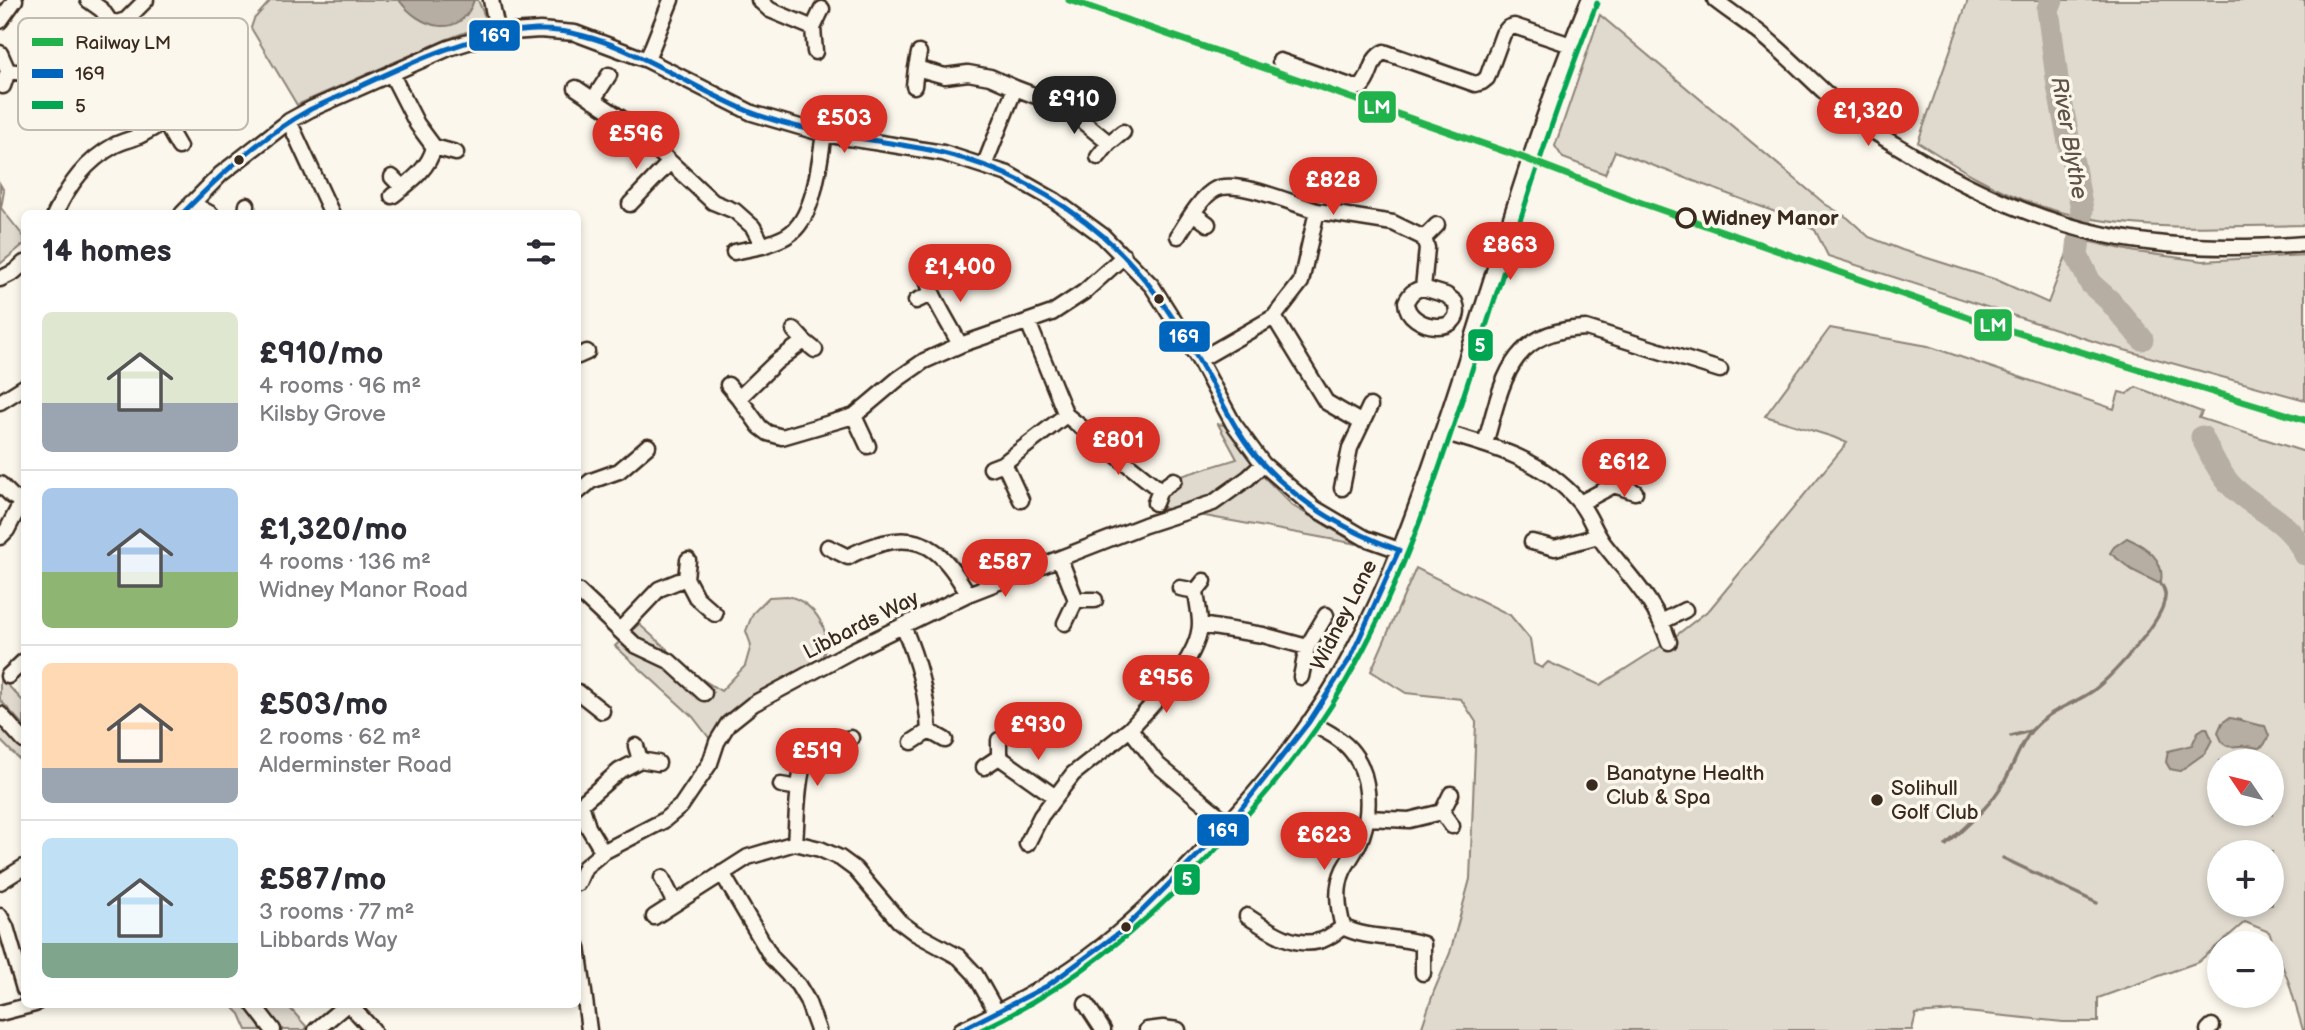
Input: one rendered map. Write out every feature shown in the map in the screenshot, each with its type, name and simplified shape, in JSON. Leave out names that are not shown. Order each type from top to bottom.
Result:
[{"type":"street","points":[[0,21],[15,0]]},
{"type":"street","points":[[88,0],[102,10],[108,18]]},
{"type":"street","points":[[128,18],[146,0]]},
{"type":"street","points":[[491,0],[498,33]]},
{"type":"street","points":[[647,60],[671,0]]},
{"type":"street","points":[[759,0],[770,10],[813,28]]},
{"type":"street","name":"Widney Lane","points":[[961,1030],[1047,986],[1123,930],[1229,824],[1309,722],[1351,657],[1411,524],[1571,45],[1589,0]]},
{"type":"street","points":[[1715,0],[1771,42],[1860,122],[1982,194],[2086,232],[2144,243],[2207,248],[2305,244]]},
{"type":"street","points":[[815,52],[813,28],[821,9]]},
{"type":"street","points":[[1280,61],[1353,88],[1366,83],[1374,60],[1384,52],[1475,83],[1487,78],[1503,34],[1508,28],[1514,26],[1571,45]]},
{"type":"street","points":[[186,208],[221,173],[289,121],[391,73],[449,48],[498,33],[540,30],[575,33],[647,60],[752,113],[824,134],[943,153],[1016,178],[1054,200],[1082,219],[1124,256],[1152,286],[1199,360],[1233,423],[1263,464],[1314,508],[1365,538],[1399,550]]},
{"type":"street","points":[[914,86],[919,52]]},
{"type":"street","points":[[0,53],[6,78],[18,75]]},
{"type":"street","points":[[916,68],[945,76],[968,73],[990,77],[1065,107],[1109,143]]},
{"type":"street","points":[[391,73],[417,124],[434,147],[456,153]]},
{"type":"street","points":[[593,100],[609,75]]},
{"type":"street","points":[[576,88],[628,122],[713,202],[736,211],[753,227],[763,246]]},
{"type":"street","points":[[984,166],[1015,88]]},
{"type":"street","points":[[289,121],[330,210]]},
{"type":"street","points":[[57,210],[64,193],[80,171],[118,144],[149,130]]},
{"type":"street","points":[[169,130],[179,147]]},
{"type":"street","points":[[1098,157],[1109,143],[1123,132]]},
{"type":"street","points":[[734,253],[763,246],[788,235],[805,216],[813,194],[824,134]]},
{"type":"street","points":[[392,177],[398,192],[431,159],[434,147]]},
{"type":"street","points":[[630,204],[669,163]]},
{"type":"street","points":[[1178,236],[1193,213],[1215,189],[1237,187],[1317,211],[1393,223],[1424,238],[1427,248],[1423,288]]},
{"type":"street","points":[[1199,360],[1274,317],[1301,282],[1317,211]]},
{"type":"street","points":[[1193,213],[1208,224]]},
{"type":"street","points":[[1424,238],[1437,225]]},
{"type":"street","points":[[728,385],[760,427],[768,433],[782,437],[854,416],[924,361],[960,345],[1052,313],[1084,292],[1124,256]]},
{"type":"street","points":[[0,279],[21,266]]},
{"type":"street","points":[[926,277],[931,294],[946,314],[960,345]]},
{"type":"street","points":[[916,301],[931,294]]},
{"type":"street","points":[[1274,317],[1326,402],[1362,423]]},
{"type":"street","points":[[1028,323],[1066,415],[1157,496],[1174,480]]},
{"type":"street","points":[[1485,444],[1511,365],[1532,343],[1547,334],[1586,328],[1694,368],[1720,370]]},
{"type":"street","points":[[739,398],[776,362],[805,340]]},
{"type":"street","points":[[0,402],[21,389]]},
{"type":"street","points":[[1342,488],[1341,464],[1370,406]]},
{"type":"street","points":[[1021,500],[998,465],[1066,415]]},
{"type":"street","points":[[854,416],[868,446]]},
{"type":"street","points":[[1442,432],[1485,444],[1539,467],[1557,480],[1580,503],[1598,536],[1645,592],[1663,621],[1670,642]]},
{"type":"street","points":[[581,489],[591,481],[631,470],[648,446]]},
{"type":"street","points":[[1613,461],[1614,485]]},
{"type":"street","name":"Libbards Way","points":[[581,874],[603,852],[663,821],[681,806],[710,763],[717,742],[728,724],[738,714],[853,650],[968,594],[1145,525],[1213,503],[1263,464]]},
{"type":"street","points":[[0,484],[21,501]]},
{"type":"street","points":[[1580,503],[1614,485],[1635,492]]},
{"type":"street","points":[[0,537],[8,530],[21,507]]},
{"type":"street","points":[[1532,542],[1554,555],[1565,547],[1598,536]]},
{"type":"street","points":[[828,548],[849,563],[868,547],[892,541],[919,543],[939,554],[952,567],[968,594]]},
{"type":"street","points":[[1060,559],[1076,600],[1065,623]]},
{"type":"street","points":[[688,560],[686,578],[696,597],[715,614]]},
{"type":"street","points":[[620,630],[659,589],[686,578]]},
{"type":"street","points":[[1027,844],[1041,816],[1073,774],[1130,729],[1170,684],[1186,661],[1197,639],[1200,625],[1200,586],[1180,587]]},
{"type":"street","points":[[581,598],[635,645],[669,660],[704,693]]},
{"type":"street","points":[[1076,600],[1096,600]]},
{"type":"street","points":[[1663,621],[1685,610]]},
{"type":"street","points":[[1301,677],[1307,647],[1326,615]]},
{"type":"street","points":[[1200,625],[1263,635],[1307,647]]},
{"type":"street","points":[[903,626],[925,687],[929,732]]},
{"type":"street","points":[[8,676],[21,666]]},
{"type":"street","points":[[581,694],[602,711]]},
{"type":"street","points":[[0,714],[21,738]]},
{"type":"street","points":[[1309,722],[1353,752],[1364,775],[1367,818],[1362,838],[1342,872],[1338,892],[1343,927]]},
{"type":"street","points":[[1130,729],[1158,765],[1229,824]]},
{"type":"street","points":[[929,732],[945,740]]},
{"type":"street","points":[[912,742],[929,732]]},
{"type":"street","points":[[795,843],[802,770],[810,753],[832,741],[851,738]]},
{"type":"street","points":[[999,740],[999,757]]},
{"type":"street","points":[[581,803],[638,753],[658,763]]},
{"type":"street","points":[[999,757],[1055,796]]},
{"type":"street","points":[[984,767],[999,757]]},
{"type":"street","points":[[781,785],[799,788]]},
{"type":"street","points":[[1367,818],[1409,820],[1442,812],[1451,794]]},
{"type":"street","points":[[581,807],[588,827],[603,852]]},
{"type":"street","points":[[1442,812],[1452,826]]},
{"type":"street","points":[[654,917],[748,857],[795,843],[840,858],[855,869],[915,933],[959,957],[975,974],[997,1013]]},
{"type":"street","points":[[0,882],[21,868]]},
{"type":"street","points":[[722,873],[772,958],[798,985],[807,1000],[818,1030]]},
{"type":"street","points":[[662,878],[674,902]]},
{"type":"street","points":[[0,916],[6,927],[21,979]]},
{"type":"street","points":[[1247,916],[1262,934],[1300,943],[1322,941],[1343,927]]},
{"type":"street","points":[[1343,927],[1356,933],[1427,939],[1423,973]]},
{"type":"street","points":[[581,970],[589,1030]]},
{"type":"street","points":[[1086,1004],[1103,1030]]},
{"type":"street","points":[[0,1013],[21,1008]]},
{"type":"street","points":[[256,1008],[273,1030]]},
{"type":"street","points":[[316,1030],[343,1008]]},
{"type":"street","points":[[352,1008],[373,1030]]},
{"type":"street","points":[[1147,1030],[1178,1030]]},
{"type":"shaded area","points":[[271,0],[478,0],[488,24],[297,105],[251,28],[254,19]]},
{"type":"shaded area","points":[[399,0],[474,0],[468,13],[460,21],[439,26],[417,18]]},
{"type":"shaded area","points":[[1968,0],[2305,0],[2305,225],[2138,225],[2072,215],[2040,206],[1992,186],[1918,142]]},
{"type":"shaded area","points":[[1600,15],[1825,204],[1848,218],[1869,237],[1997,280],[2048,303],[2073,238],[2136,252],[2203,261],[2305,255],[2305,400],[2099,343],[1828,256],[1815,230],[1791,218],[1615,151],[1605,174],[1563,158],[1555,146]]},
{"type":"shaded area","points":[[0,184],[4,191],[1,208],[21,233],[21,246],[0,264]]},
{"type":"shaded area","points":[[1830,328],[1928,346],[2114,409],[2119,392],[2127,394],[2136,387],[2202,412],[2199,418],[2305,452],[2305,1030],[2284,970],[2284,931],[2267,931],[2245,922],[2234,931],[2207,931],[2207,954],[2198,962],[2098,998],[2098,1022],[2063,1022],[1956,1011],[1916,1014],[1912,1030],[1421,1030],[1450,953],[1470,879],[1476,722],[1461,699],[1406,693],[1371,671],[1416,568],[1510,615],[1530,639],[1534,664],[1542,668],[1548,662],[1600,685],[1669,641],[1710,609],[1847,443],[1765,416]]},
{"type":"shaded area","points":[[1218,424],[1224,425],[1263,476],[1293,506],[1357,544],[1156,507],[1181,476],[1237,459]]},
{"type":"shaded area","points":[[2127,538],[2147,549],[2157,560],[2161,581],[2158,583],[2132,570],[2110,553]]},
{"type":"shaded area","points":[[787,596],[806,605],[821,622],[826,642],[819,662],[744,705],[719,726],[710,739],[693,717],[615,646],[639,624],[697,676],[721,691],[745,666],[751,645],[746,631],[753,613],[769,597]]},
{"type":"shaded area","points":[[0,677],[21,699],[21,723],[0,700]]},
{"type":"shaded area","points":[[2229,718],[2265,726],[2269,736],[2264,745],[2259,748],[2226,746],[2218,732],[2222,723]]},
{"type":"shaded area","points":[[0,720],[21,743],[21,761],[0,740]]},
{"type":"shaded area","points":[[2207,728],[2212,740],[2205,753],[2180,771],[2170,769],[2166,762],[2168,751],[2192,745],[2198,732]]},
{"type":"shaded area","points":[[234,1008],[247,1008],[265,1030],[247,1030],[240,1014]]},
{"type":"shaded area","points":[[265,1008],[290,1008],[307,1027],[305,1030],[283,1030]]},
{"type":"waterway","name":"River Blythe","points":[[2052,0],[2048,9],[2058,86],[2082,209],[2077,256],[2091,284],[2109,300],[2142,339]]},
{"type":"waterway","name":"River Blythe","points":[[2202,437],[2226,480],[2284,526],[2305,554]]},
{"type":"waterway","points":[[1946,845],[1992,800],[2032,730],[2054,712],[2094,690],[2147,633],[2165,597],[2160,582]]},
{"type":"waterway","points":[[2011,736],[2030,731]]},
{"type":"waterway","points":[[2003,858],[2097,903]]},
{"type":"rail line","name":"LM","points":[[1069,0],[1521,157],[1636,201],[1979,321],[2305,420]]},
{"type":"transit line","name":"5","points":[[981,1030],[1074,976],[1130,933],[1207,859],[1299,753],[1331,707],[1381,614],[1425,507],[1543,150],[1597,3]]},
{"type":"transit line","name":"169","points":[[186,210],[243,157],[293,120],[311,109],[421,59],[478,39],[507,33],[536,30],[592,38],[620,48],[727,102],[776,121],[965,159],[1008,175],[1048,196],[1103,236],[1144,278],[1178,326],[1236,427],[1263,464],[1293,492],[1326,515],[1362,535],[1399,550]]},
{"type":"transit line","name":"169","points":[[961,1030],[1047,986],[1123,930],[1229,824],[1309,722],[1351,657],[1399,550]]},
{"type":"place","name":"Widney Manor","points":[[1686,218]]},
{"type":"place","name":"Banatyne Health Club & Spa","points":[[1592,785]]},
{"type":"place","name":"Solihull Golf Club","points":[[1877,800]]}]
